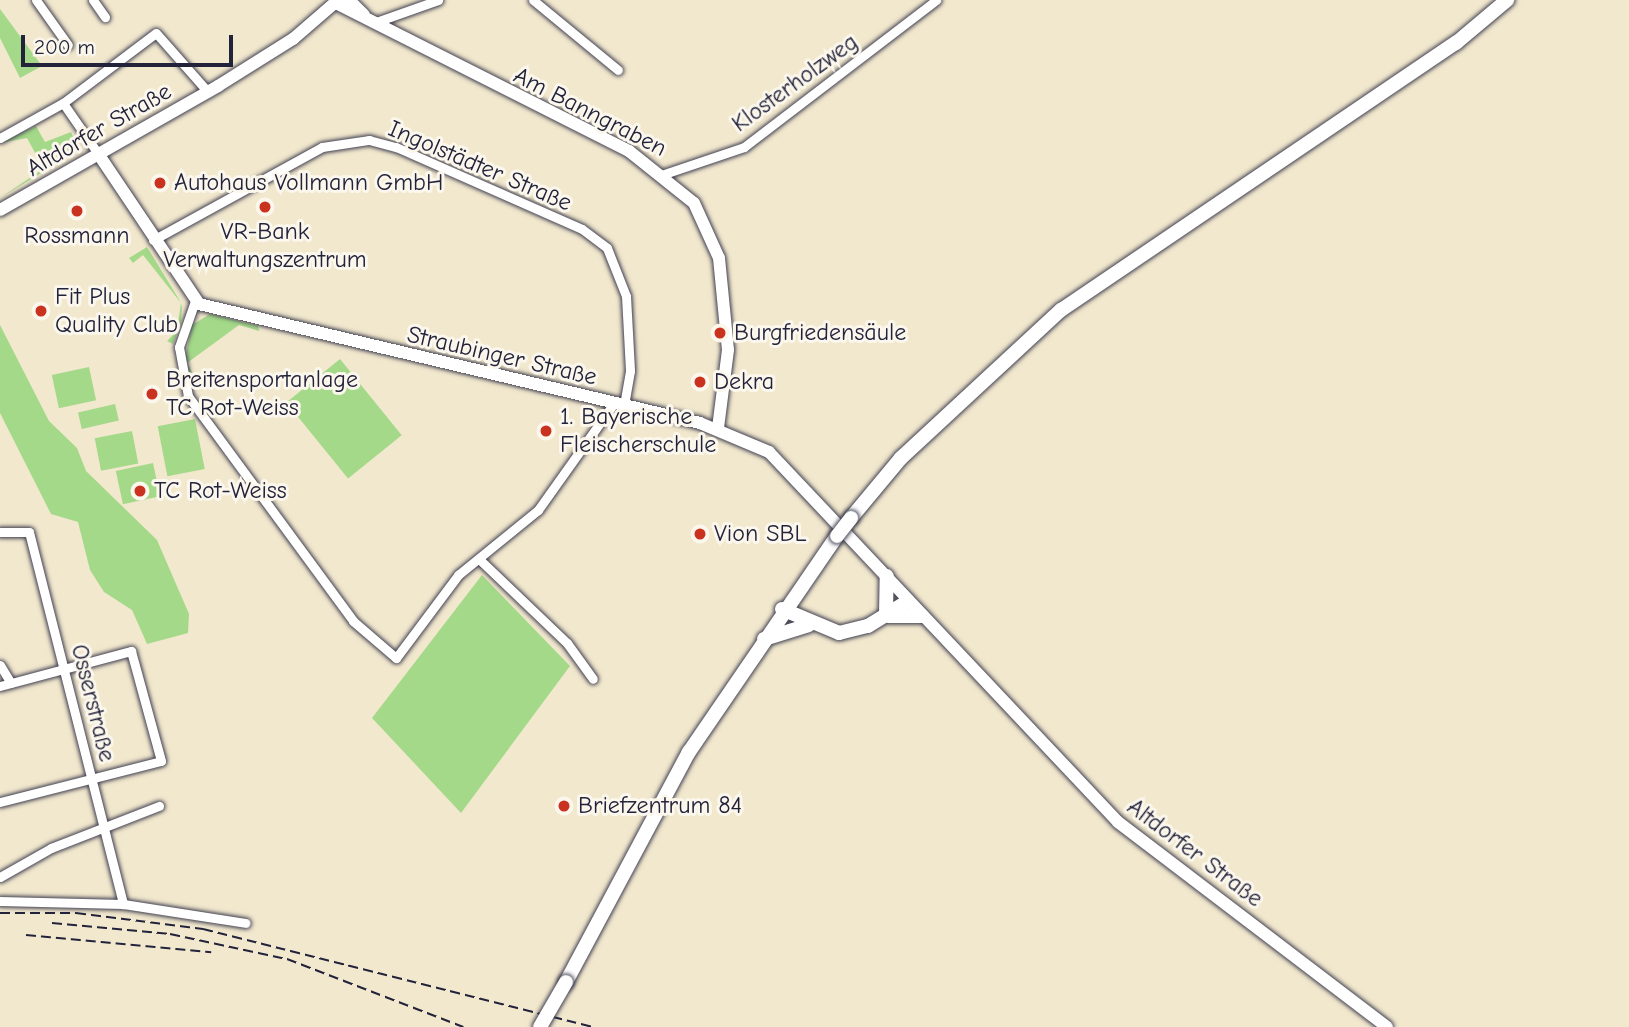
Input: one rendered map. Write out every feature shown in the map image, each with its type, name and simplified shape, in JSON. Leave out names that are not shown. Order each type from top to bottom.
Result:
[{"type":"main road","points":[[541,1027],[689,752],[782,609],[901,457],[1061,310],[1456,43],[1507,0]]},
{"type":"main road","name":"Am Banngraben","points":[[323,18],[342,4],[664,174],[699,211],[719,258],[728,350],[718,428]]},
{"type":"main road","name":"Altdorfer Straße","points":[[0,210],[213,89],[323,18]]},
{"type":"main road","points":[[99,155],[195,301]]},
{"type":"main road","name":"Straubinger Straße","points":[[195,301],[718,428],[784,463],[908,601]]},
{"type":"main road","points":[[886,615],[887,576]]},
{"type":"main road","points":[[782,609],[809,625],[854,632],[908,601]]},
{"type":"main road","name":"Altdorfer Straße","points":[[908,601],[1118,822],[1387,1027]]},
{"type":"main road","points":[[886,615],[922,616]]},
{"type":"main road","points":[[762,641],[809,625]]},
{"type":"street","points":[[36,0],[68,45]]},
{"type":"street","points":[[93,0],[105,17]]},
{"type":"street","points":[[372,20],[438,0]]},
{"type":"street","points":[[533,0],[618,70]]},
{"type":"street","name":"Klosterholzweg","points":[[664,174],[744,147],[936,0]]},
{"type":"street","points":[[0,138],[63,103],[156,33],[213,89]]},
{"type":"street","points":[[63,103],[99,155]]},
{"type":"street","name":"Ingolstädter Straße","points":[[153,240],[323,147],[369,140],[396,146],[582,229],[607,248],[626,296],[630,371],[619,404]]},
{"type":"street","points":[[195,301],[179,347],[188,396],[352,621],[396,658],[458,575],[538,510],[619,404]]},
{"type":"street","name":"Osserstraße","points":[[5,531],[29,532],[123,904]]},
{"type":"street","points":[[480,559],[567,643],[593,679]]},
{"type":"street","points":[[0,686],[131,651],[161,761],[0,802]]},
{"type":"street","points":[[0,665],[11,683]]},
{"type":"street","points":[[0,877],[51,848],[159,806]]},
{"type":"street","points":[[0,901],[123,904],[246,923]]},
{"type":"green space","points":[[0,9],[42,66],[20,78],[0,38]]},
{"type":"green space","points":[[36,126],[45,142],[71,132],[79,150],[0,198],[40,171],[41,164],[27,138],[0,143]]},
{"type":"green space","points":[[147,247],[181,303],[143,255],[133,263],[129,258]]},
{"type":"green space","points":[[181,303],[181,323],[173,344],[167,341],[177,331]]},
{"type":"green space","points":[[210,314],[258,326],[259,331],[239,325],[187,363],[197,382],[188,386],[184,364],[192,325]]},
{"type":"green space","points":[[0,325],[49,421],[77,448],[86,471],[157,540],[189,614],[188,633],[147,644],[132,610],[104,592],[90,570],[78,522],[51,514],[0,413]]},
{"type":"green space","points":[[340,359],[402,435],[348,479],[286,402]]},
{"type":"green space","points":[[89,367],[96,400],[59,408],[52,375]]},
{"type":"green space","name":"TC Rot-Weiss","points":[[115,404],[119,421],[82,429],[78,413]]},
{"type":"green space","points":[[195,419],[205,469],[167,476],[158,426]]},
{"type":"green space","points":[[132,431],[138,463],[101,471],[95,438]]},
{"type":"green space","points":[[153,463],[160,496],[123,504],[116,471]]},
{"type":"green space","points":[[482,575],[570,666],[461,813],[372,718]]},
{"type":"railway","points":[[0,913],[76,913],[203,929],[594,1027]]},
{"type":"railway","points":[[52,923],[170,934],[287,959],[463,1027]]},
{"type":"railway","points":[[26,935],[211,952]]},
{"type":"place","name":"Autohaus Vollmann GmbH","points":[[160,183]]},
{"type":"place","name":"VR-Bank Verwaltungszentrum","points":[[265,207]]},
{"type":"place","name":"Rossmann","points":[[77,211]]},
{"type":"place","name":"Fit Plus Quality Club","points":[[41,311]]},
{"type":"place","name":"Burgfriedensäule","points":[[720,333]]},
{"type":"place","name":"Dekra","points":[[700,382]]},
{"type":"place","name":"Breitensportanlage TC Rot-Weiss","points":[[152,394]]},
{"type":"place","name":"1. Bayerische Fleischerschule","points":[[546,431]]},
{"type":"place","name":"TC Rot-Weiss","points":[[140,491]]},
{"type":"place","name":"Vion SBL","points":[[700,534]]},
{"type":"place","name":"Briefzentrum 84","points":[[564,806]]}]
